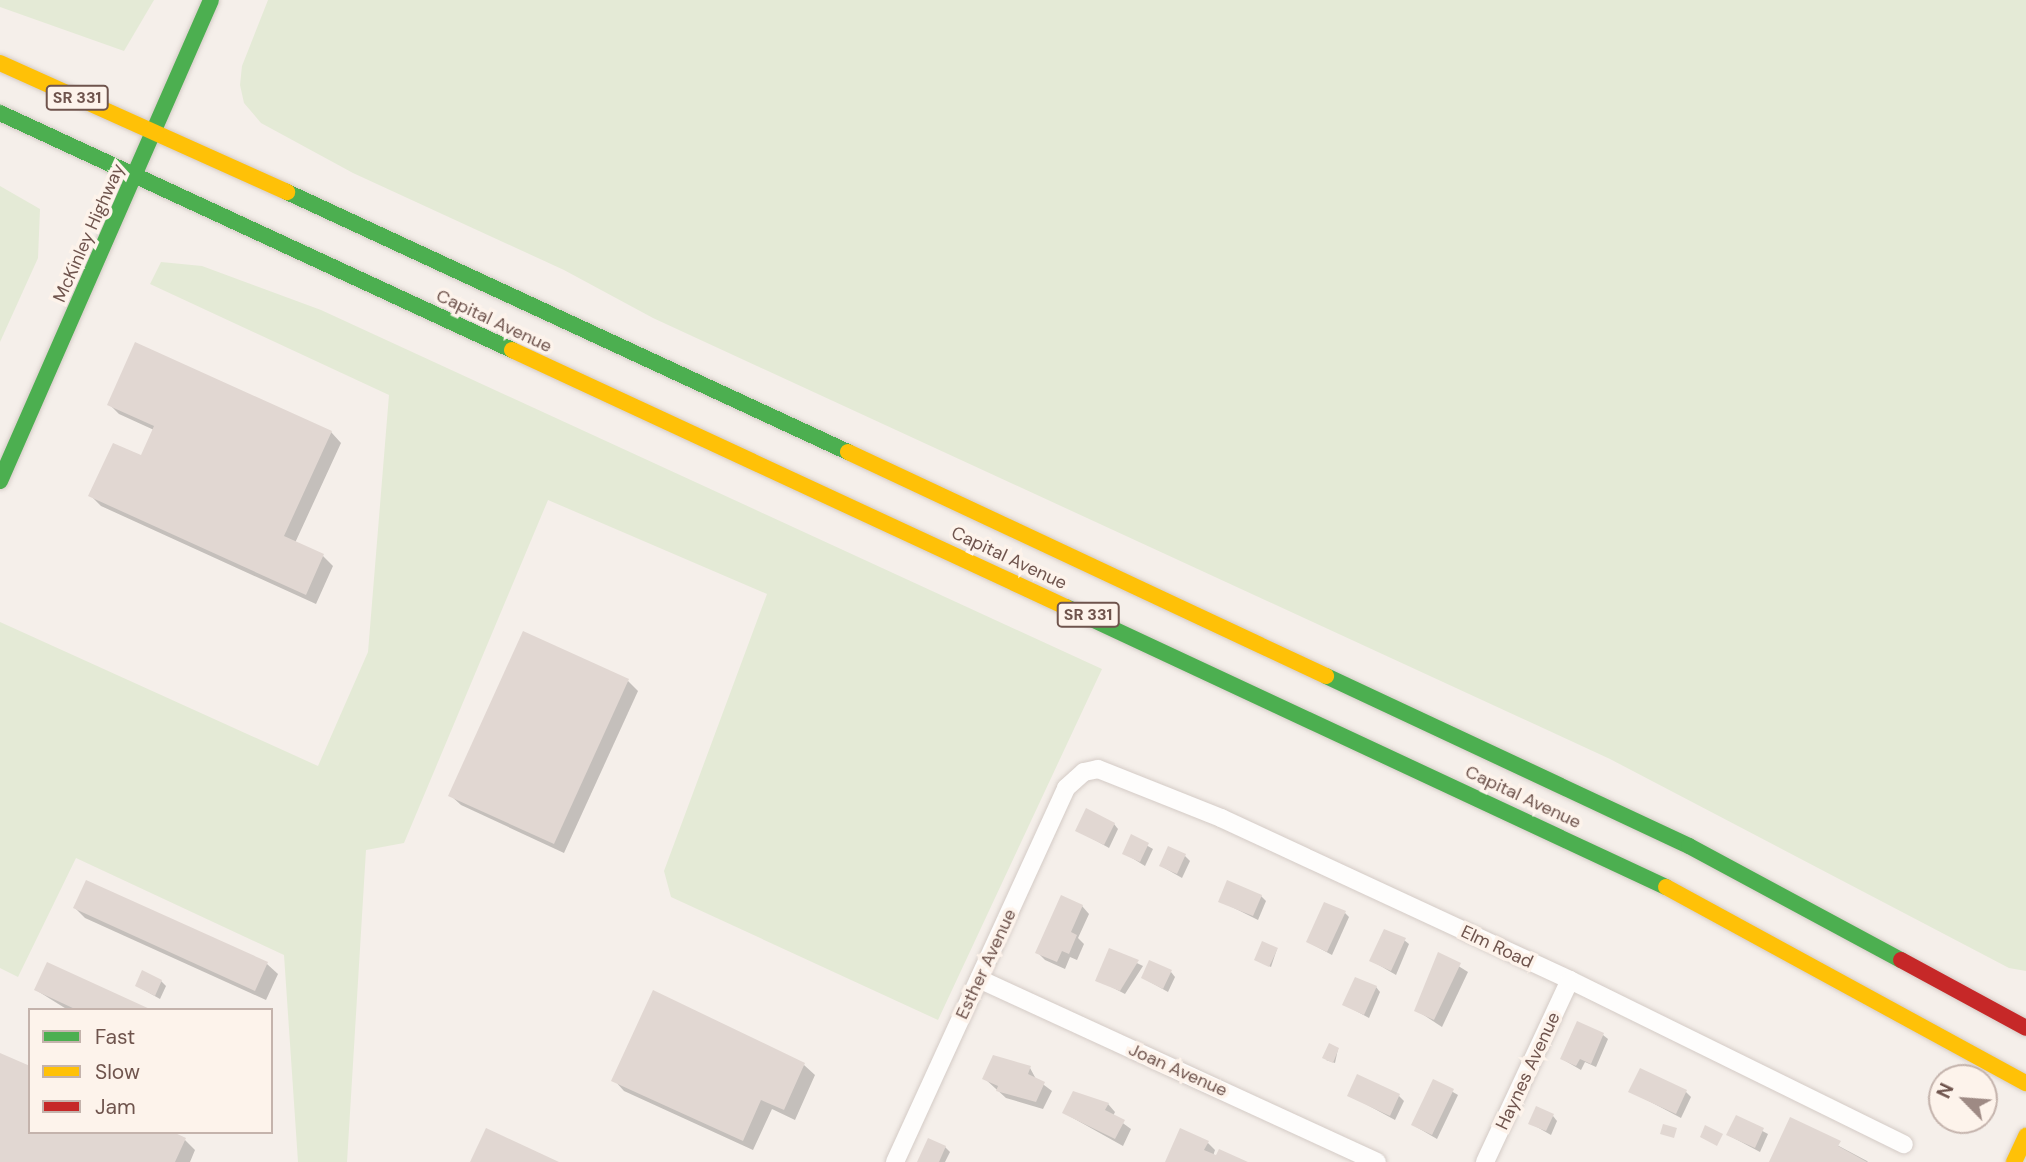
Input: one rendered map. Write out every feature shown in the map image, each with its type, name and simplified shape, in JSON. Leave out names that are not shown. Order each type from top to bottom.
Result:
[{"type":"main road","name":"McKinley Highway","points":[[0,481],[211,0]]},
{"type":"main road","name":"Capital Avenue","points":[[0,62],[458,270],[1676,840],[2026,1028]]},
{"type":"main road","name":"Capital Avenue","points":[[0,113],[1553,832],[1690,900],[2026,1083]]},
{"type":"main road","points":[[2014,1162],[2026,1136]]},
{"type":"street","name":"Esther Avenue","points":[[895,1162],[1066,788],[1084,772]]},
{"type":"street","name":"Elm Road","points":[[1084,772],[1113,772],[1221,818],[1570,980],[1904,1144]]},
{"type":"street","name":"Joan Avenue","points":[[979,979],[1377,1162]]},
{"type":"street","name":"Haynes Avenue","points":[[1485,1162],[1570,980]]},
{"type":"green space","points":[[0,0],[154,0],[124,51],[0,7]]},
{"type":"green space","points":[[268,0],[2026,0],[2026,971],[2009,968],[1610,759],[653,318],[564,270],[353,173],[261,123],[244,103],[240,85],[242,66]]},
{"type":"green space","points":[[0,186],[40,209],[38,258],[0,342]]},
{"type":"green space","points":[[161,262],[202,266],[321,310],[1102,669],[938,1020],[671,897],[664,871],[767,594],[548,500],[404,843],[366,850],[347,1162],[298,1162],[284,955],[76,858],[18,977],[0,968],[0,622],[318,766],[368,652],[389,395],[150,284]]},
{"type":"building","points":[[135,342],[332,431],[284,536],[324,554],[306,595],[88,496],[113,443],[141,455],[154,426],[107,405]]},
{"type":"building","points":[[523,631],[629,679],[554,844],[448,796]]},
{"type":"building","points":[[1086,808],[1115,823],[1104,845],[1075,831]]},
{"type":"building","points":[[1131,834],[1149,843],[1140,862],[1122,854]]},
{"type":"building","points":[[1168,846],[1186,854],[1177,874],[1159,866]]},
{"type":"building","points":[[86,880],[268,962],[255,991],[73,908]]},
{"type":"building","points":[[1227,880],[1262,895],[1253,916],[1218,902]]},
{"type":"building","points":[[1061,895],[1083,905],[1071,932],[1077,935],[1069,954],[1062,951],[1057,962],[1035,953]]},
{"type":"building","points":[[1324,902],[1346,911],[1327,952],[1306,942]]},
{"type":"building","points":[[1384,929],[1406,938],[1391,971],[1369,961]]},
{"type":"building","points":[[1262,941],[1278,948],[1269,967],[1254,960]]},
{"type":"building","points":[[1109,948],[1139,960],[1120,991],[1095,981]]},
{"type":"building","points":[[1438,952],[1461,963],[1434,1020],[1414,1011]]},
{"type":"building","points":[[1149,960],[1172,970],[1163,989],[1141,978]]},
{"type":"building","points":[[47,962],[148,1008],[73,1008],[34,990]]},
{"type":"building","points":[[142,970],[162,980],[155,996],[135,986]]},
{"type":"building","points":[[1355,977],[1377,986],[1364,1015],[1342,1005]]},
{"type":"building","points":[[653,990],[805,1063],[784,1110],[761,1100],[743,1141],[611,1081]]},
{"type":"building","points":[[1577,1021],[1604,1033],[1591,1064],[1580,1059],[1576,1066],[1560,1059]]},
{"type":"building","points":[[1329,1043],[1339,1048],[1333,1063],[1322,1058]]},
{"type":"building","points":[[0,1053],[28,1065],[28,1134],[177,1134],[186,1138],[175,1162],[0,1162]]},
{"type":"building","points":[[993,1055],[1031,1066],[1028,1074],[1045,1082],[1036,1102],[996,1091],[998,1086],[982,1079]]},
{"type":"building","points":[[1640,1068],[1687,1090],[1676,1114],[1628,1092]]},
{"type":"building","points":[[1357,1074],[1400,1094],[1390,1116],[1347,1096]]},
{"type":"building","points":[[1433,1079],[1454,1089],[1432,1135],[1411,1125]]},
{"type":"building","points":[[1073,1091],[1109,1103],[1105,1110],[1125,1120],[1115,1139],[1062,1113]]},
{"type":"building","points":[[1536,1106],[1554,1114],[1546,1131],[1528,1124]]},
{"type":"building","points":[[1736,1115],[1764,1128],[1755,1148],[1726,1135]]},
{"type":"building","points":[[1790,1117],[1841,1141],[1838,1146],[1867,1162],[1769,1162]]},
{"type":"building","points":[[1663,1124],[1677,1128],[1674,1138],[1660,1134]]},
{"type":"building","points":[[1705,1125],[1723,1134],[1717,1146],[1700,1137]]},
{"type":"building","points":[[486,1128],[559,1162],[470,1162]]},
{"type":"building","points":[[1180,1128],[1209,1141],[1204,1150],[1216,1155],[1219,1149],[1248,1162],[1165,1162]]},
{"type":"building","points":[[928,1138],[946,1146],[939,1162],[917,1162]]},
{"type":"traffic: fast","points":[[0,481],[211,0]]},
{"type":"traffic: fast","points":[[0,113],[512,350]]},
{"type":"traffic: fast","points":[[287,192],[848,452]]},
{"type":"traffic: fast","points":[[1066,607],[1666,887]]},
{"type":"traffic: fast","points":[[1326,676],[1689,846],[1901,960]]},
{"type":"traffic: slow","points":[[0,63],[287,192]]},
{"type":"traffic: slow","points":[[512,350],[1066,607]]},
{"type":"traffic: slow","points":[[848,452],[1326,676]]},
{"type":"traffic: slow","points":[[1666,887],[2026,1083]]},
{"type":"traffic: slow","points":[[2014,1162],[2026,1136]]},
{"type":"traffic: jam","points":[[1901,960],[2026,1028]]}]
